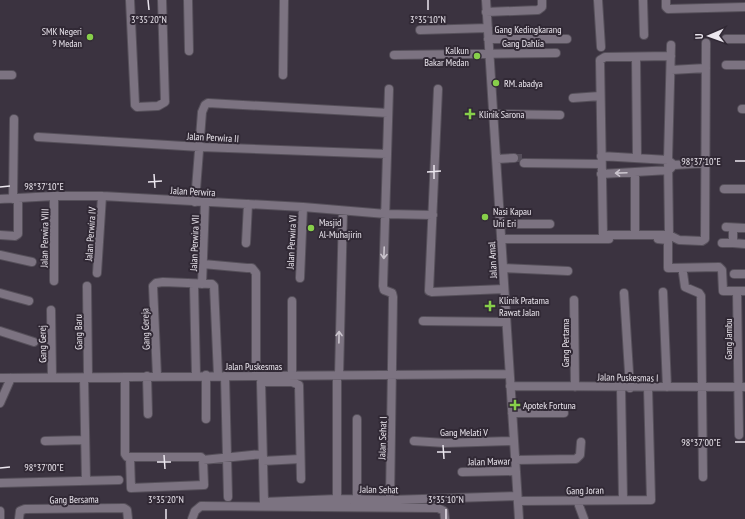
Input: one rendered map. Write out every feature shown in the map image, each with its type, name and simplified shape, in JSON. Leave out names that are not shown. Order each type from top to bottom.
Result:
[{"type":"street","points":[[130,0],[135,105],[137,107],[158,106],[165,102],[162,0]]},
{"type":"street","points":[[188,0],[189,51]]},
{"type":"street","points":[[283,76],[284,0]]},
{"type":"street","name":"Jalan Amal","points":[[486,0],[519,519]]},
{"type":"street","points":[[486,12],[538,10],[542,7],[542,0]]},
{"type":"street","points":[[598,0],[601,47]]},
{"type":"street","points":[[643,0],[644,35]]},
{"type":"street","points":[[666,0],[667,8],[745,7]]},
{"type":"street","points":[[420,30],[488,28]]},
{"type":"street","points":[[726,39],[745,38]]},
{"type":"street","name":"Gang Kedingkarang","points":[[488,39],[567,39]]},
{"type":"street","points":[[671,56],[602,58],[600,60],[602,234],[669,235],[679,240],[702,241],[705,239],[706,43]]},
{"type":"street","points":[[669,235],[671,45]]},
{"type":"street","name":"Gang Dahlia","points":[[394,55],[556,53]]},
{"type":"street","points":[[636,57],[637,158]]},
{"type":"street","points":[[726,65],[745,65]]},
{"type":"street","points":[[671,70],[706,68]]},
{"type":"street","points":[[0,75],[12,75]]},
{"type":"street","name":"Jalan Sehat I","points":[[389,89],[383,286],[384,290],[392,293],[393,297],[390,500]]},
{"type":"street","points":[[438,89],[430,291],[504,289]]},
{"type":"street","points":[[573,98],[600,96]]},
{"type":"street","points":[[195,202],[202,112],[205,105],[208,103],[388,113]]},
{"type":"street","points":[[493,114],[560,115]]},
{"type":"street","points":[[0,235],[18,234],[14,119]]},
{"type":"street","name":"Jalan Perwira II","points":[[38,137],[387,154]]},
{"type":"street","points":[[524,161],[637,158],[670,165]]},
{"type":"street","points":[[497,161],[514,161]]},
{"type":"street","points":[[601,174],[635,172],[670,165],[706,163]]},
{"type":"street","points":[[635,172],[635,235]]},
{"type":"street","points":[[724,189],[745,189]]},
{"type":"street","name":"Jalan Perwira","points":[[0,199],[54,196],[102,196],[303,207],[386,214],[433,215]]},
{"type":"street","name":"Jalan Perwira VIII","points":[[54,196],[54,281]]},
{"type":"street","name":"Jalan Perwira IV","points":[[97,274],[102,196]]},
{"type":"street","name":"Jalan Perwira VII","points":[[196,375],[198,285],[203,264],[205,202]]},
{"type":"street","points":[[246,243],[248,204]]},
{"type":"street","name":"Jalan Perwira VI","points":[[300,278],[303,207]]},
{"type":"street","points":[[336,499],[343,211]]},
{"type":"street","points":[[500,224],[550,224]]},
{"type":"street","points":[[733,243],[729,227],[745,228]]},
{"type":"street","points":[[501,239],[667,239],[668,268],[719,267],[722,270],[722,290],[741,291]]},
{"type":"street","points":[[722,243],[745,244]]},
{"type":"street","points":[[0,255],[32,262]]},
{"type":"street","points":[[203,264],[252,268],[256,273],[262,458]]},
{"type":"street","points":[[503,268],[568,271]]},
{"type":"street","points":[[683,273],[685,286],[699,292],[701,296],[703,477]]},
{"type":"street","points":[[734,274],[745,274]]},
{"type":"street","name":"Gang Gereja","points":[[157,376],[153,286],[156,283],[198,285]]},
{"type":"street","points":[[198,285],[212,284],[215,288],[227,457],[228,497]]},
{"type":"street","name":"Gang Baru","points":[[86,377],[87,286]]},
{"type":"street","name":"Gang Jambu","points":[[739,435],[742,387],[741,291]]},
{"type":"street","points":[[663,292],[668,387]]},
{"type":"street","points":[[0,293],[29,301]]},
{"type":"street","points":[[624,293],[630,388]]},
{"type":"street","name":"Gang Pertama","points":[[574,300],[575,387]]},
{"type":"street","points":[[292,301],[292,376]]},
{"type":"street","name":"Gang Gerej","points":[[51,310],[52,377]]},
{"type":"street","points":[[422,321],[506,322]]},
{"type":"street","points":[[0,331],[34,342]]},
{"type":"street","name":"Jalan Puskesmas","points":[[0,378],[221,375],[260,378],[292,376],[509,374]]},
{"type":"street","points":[[206,375],[206,419]]},
{"type":"street","points":[[147,376],[148,414]]},
{"type":"street","name":"Gang Bersama","points":[[86,377],[84,440],[86,481]]},
{"type":"street","points":[[125,377],[124,454],[130,458],[199,457],[203,460],[227,457],[300,459]]},
{"type":"street","points":[[0,403],[11,378]]},
{"type":"street","points":[[260,378],[292,382],[299,385],[301,479]]},
{"type":"street","name":"Jalan Puskesmas I","points":[[510,386],[621,388],[742,387]]},
{"type":"street","points":[[621,388],[623,499]]},
{"type":"street","name":"Gang Joran","points":[[518,499],[623,499],[648,501],[652,499],[648,388]]},
{"type":"street","points":[[512,413],[564,413]]},
{"type":"street","points":[[357,419],[358,499]]},
{"type":"street","points":[[45,440],[84,440]]},
{"type":"street","name":"Gang Melati V","points":[[414,441],[445,443],[514,441]]},
{"type":"street","points":[[515,460],[576,459],[580,455],[581,442]]},
{"type":"street","points":[[130,458],[130,486],[133,489],[203,486],[203,460]]},
{"type":"street","name":"Jalan Sehat","points":[[262,458],[264,502],[336,499],[518,499]]},
{"type":"street","name":"Jalan Mawar","points":[[462,472],[516,471]]},
{"type":"street","points":[[0,483],[119,480]]},
{"type":"street","points":[[577,500],[584,519]]},
{"type":"street","points":[[192,519],[195,511],[201,506],[209,506],[438,508],[444,511],[445,519]]},
{"type":"street","name":"Gang Bersama","points":[[19,519],[20,511],[25,510],[124,508],[128,510],[128,519]]},
{"type":"street","points":[[0,511],[0,519]]},
{"type":"tunnel","points":[[514,158],[524,158]]},
{"type":"place","name":"SMK Negeri 9 Medan","points":[[90,37]]},
{"type":"place","name":"Kalkun Bakar Medan","points":[[477,56]]},
{"type":"place","name":"RM. abadya","points":[[496,83]]},
{"type":"place","name":"Klinik Sarona","points":[[470,114]]},
{"type":"place","name":"Nasi Kapau Uni Eri","points":[[485,217]]},
{"type":"place","name":"Masjid Al-Muhajirin","points":[[311,228]]},
{"type":"place","name":"Klinik Pratama Rawat Jalan","points":[[490,306]]},
{"type":"place","name":"Apotek Fortuna","points":[[515,405]]}]
